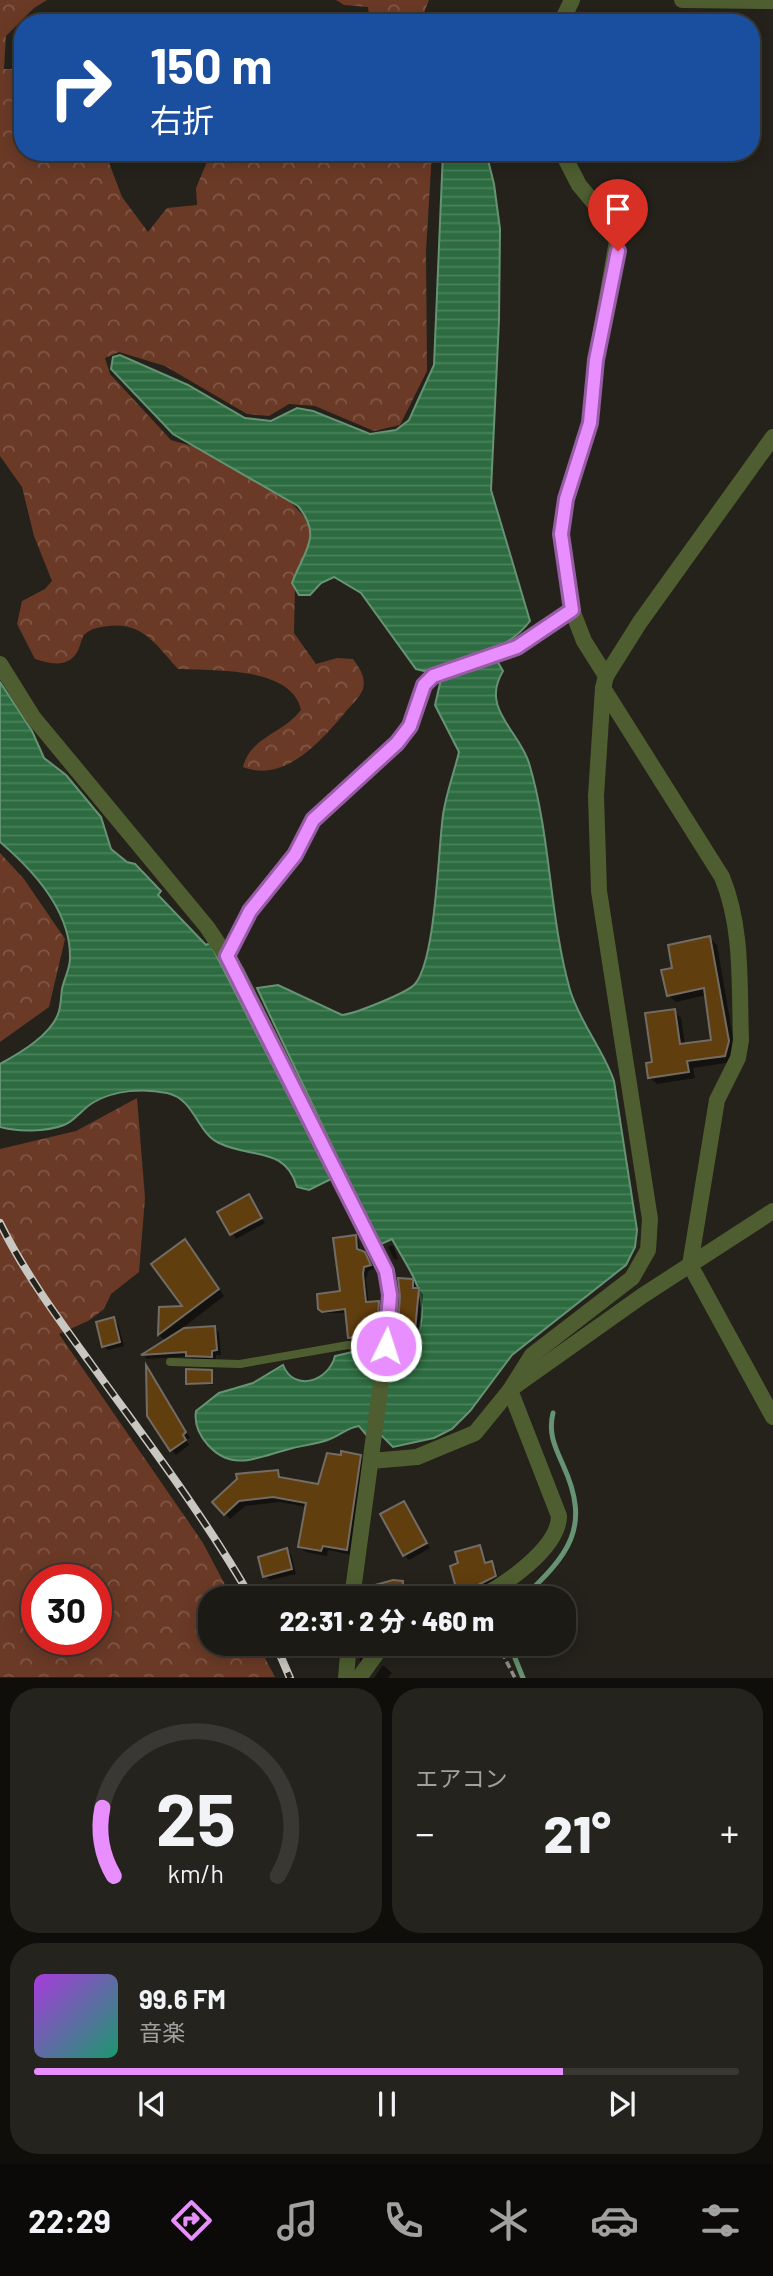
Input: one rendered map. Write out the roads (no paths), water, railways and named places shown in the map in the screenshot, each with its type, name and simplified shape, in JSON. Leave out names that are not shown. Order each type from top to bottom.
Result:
[{"type":"street","points":[[682,0],[773,1]]},
{"type":"street","points":[[566,161],[579,186],[610,221],[618,251],[596,360],[590,423],[566,499],[561,534],[572,610],[604,682],[722,877],[733,904],[737,928],[740,1049],[717,1100],[690,1265],[773,1417]]},
{"type":"street","points":[[371,1461],[417,1457],[475,1433],[510,1390],[532,1355],[632,1278],[643,1263],[651,1236],[632,1090],[608,962],[599,891],[596,796],[604,682],[773,437]]},
{"type":"street","points":[[0,664],[33,718],[207,927],[227,956],[386,1271],[390,1295],[386,1346],[354,1586]]},
{"type":"street","points":[[510,1390],[773,1211]]},
{"type":"street","points":[[501,1586],[547,1546],[559,1528],[559,1517],[510,1390]]},
{"type":"street","points":[[346,1678],[348,1656]]},
{"type":"street","points":[[359,1678],[375,1656]]},
{"type":"lane","points":[[227,956],[250,911],[295,855],[313,820],[350,784],[383,759],[410,726],[424,685],[433,676],[517,647],[572,610]]},
{"type":"lane","points":[[170,1362],[240,1364],[348,1345],[386,1346]]},
{"type":"waterway","points":[[536,1586],[563,1554],[575,1523],[571,1487],[552,1433],[553,1413]]},
{"type":"waterway","points":[[514,1656],[523,1678]]},
{"type":"railway","points":[[0,1223],[41,1294],[194,1507],[244,1586]]},
{"type":"railway","points":[[281,1656],[290,1678]]}]
